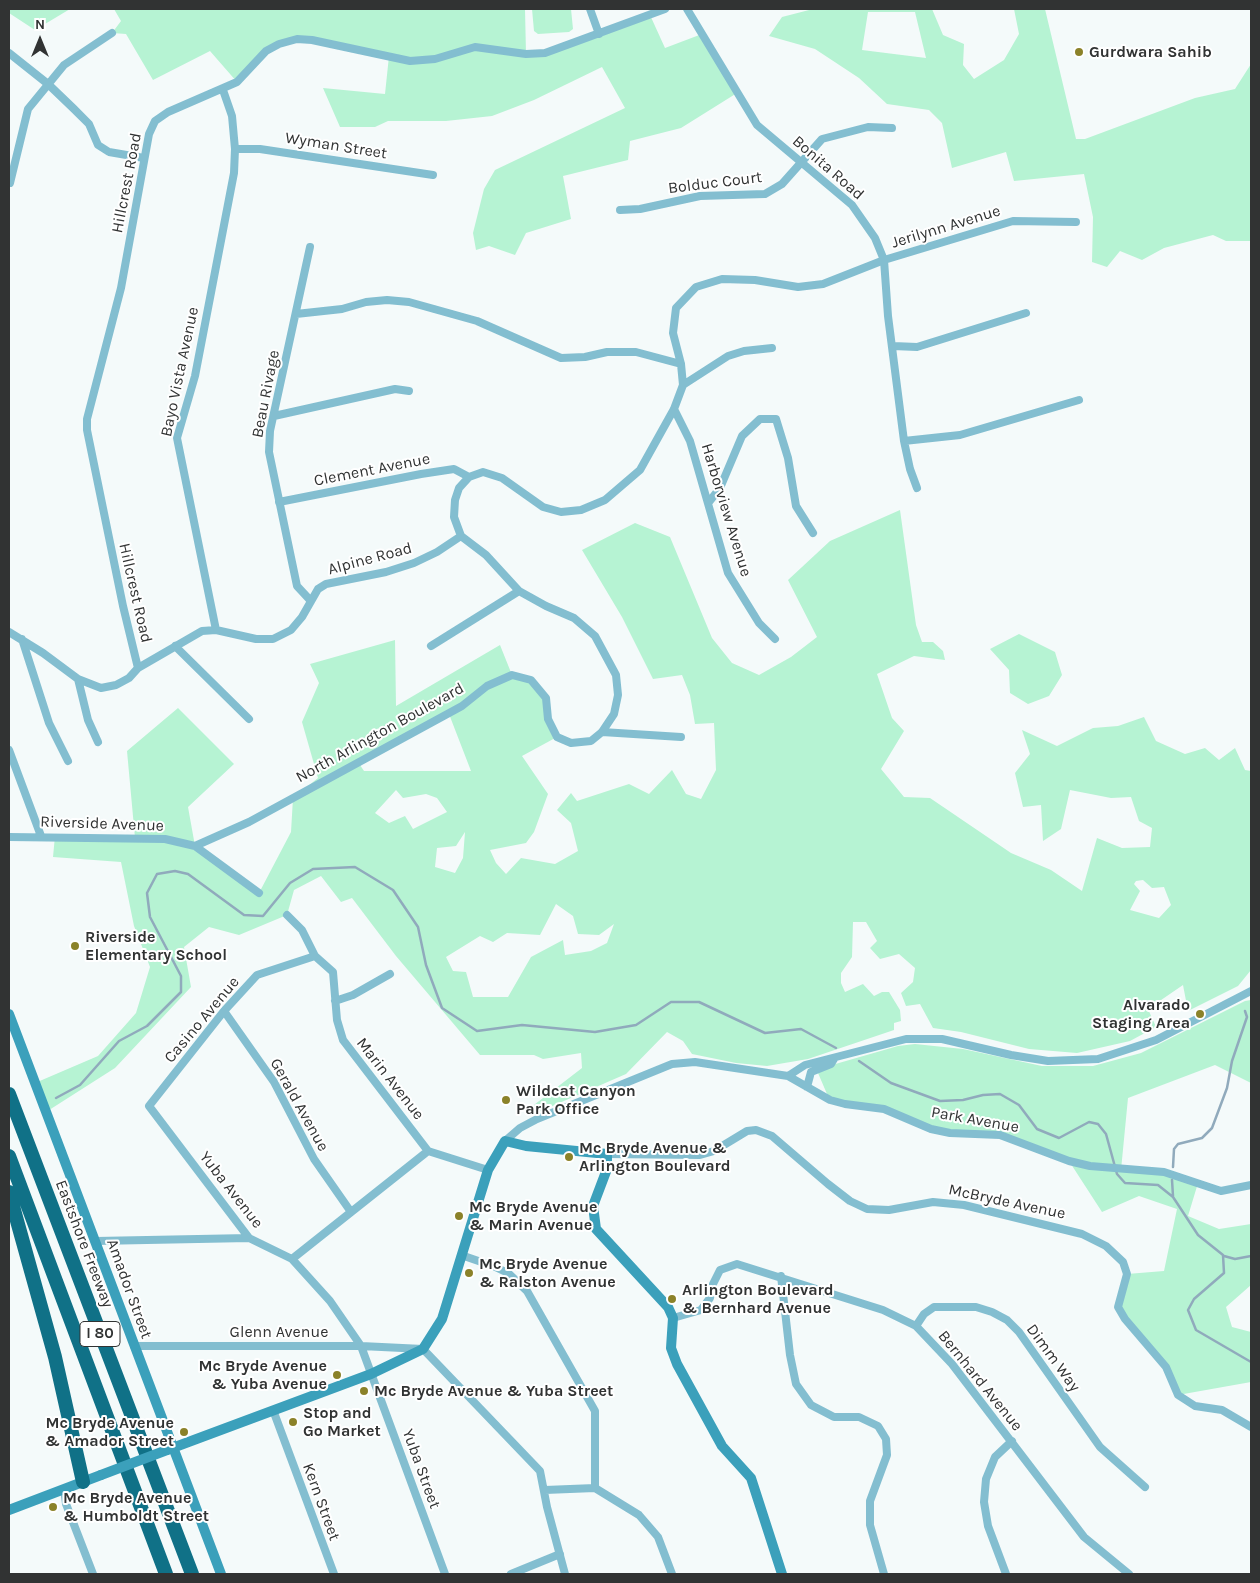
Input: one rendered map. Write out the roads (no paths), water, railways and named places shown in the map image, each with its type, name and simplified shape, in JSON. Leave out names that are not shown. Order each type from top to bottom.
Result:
[{"type":"highway","name":"Eastshore Freeway","points":[[9,1094],[192,1574]]},
{"type":"highway","name":"I 80","points":[[9,1156],[166,1574]]},
{"type":"highway","points":[[9,1192],[56,1357],[84,1482]]},
{"type":"main road","name":"Amador Street","points":[[9,1014],[96,1241],[170,1448],[221,1574]]},
{"type":"main road","name":"McBryde Avenue","points":[[505,1141],[526,1146],[607,1154]]},
{"type":"main road","points":[[9,1510],[371,1374],[423,1349],[442,1319],[488,1170],[505,1141]]},
{"type":"main road","points":[[607,1154],[607,1169],[593,1206],[596,1229],[668,1307],[673,1318],[671,1348],[677,1364],[722,1446],[752,1478],[782,1574]]},
{"type":"street","points":[[590,9],[599,34]]},
{"type":"street","name":"Hillcrest Road","points":[[138,668],[123,606],[87,430],[87,419],[122,288],[144,158],[149,134],[155,121],[168,112],[223,90],[237,82],[266,51],[278,44],[297,39],[312,40],[410,61],[423,62],[475,47],[526,54],[545,53],[665,9]]},
{"type":"street","name":"Bonita Road","points":[[687,9],[757,125],[852,205],[875,238],[884,260],[904,441],[910,470],[917,488]]},
{"type":"street","points":[[10,183],[28,109],[64,65],[112,34]]},
{"type":"street","points":[[9,53],[48,84],[88,124],[98,145],[109,152],[144,158]]},
{"type":"street","name":"Bayo Vista Avenue","points":[[216,630],[177,438],[195,376],[230,196],[235,149],[232,116],[223,90]]},
{"type":"street","name":"Bolduc Court","points":[[620,210],[640,209],[700,196],[765,194],[782,184],[822,139],[868,127],[892,128]]},
{"type":"street","name":"Wyman Street","points":[[235,149],[260,149],[433,175]]},
{"type":"street","name":"Jerilynn Avenue","points":[[681,364],[673,332],[676,308],[696,287],[722,279],[756,280],[798,287],[823,284],[884,260],[1013,221],[1076,222]]},
{"type":"street","name":"Beau Rivage","points":[[310,247],[270,431],[269,452],[298,586],[310,600]]},
{"type":"street","points":[[296,314],[342,309],[366,302],[387,300],[409,302],[477,320],[561,358],[584,357],[607,352],[636,352],[681,364],[683,386],[674,409],[640,470],[605,500],[581,510],[561,512],[543,507],[502,478],[482,472],[469,477],[459,488],[455,500],[454,517],[460,536],[486,555],[519,590],[546,606],[574,618],[595,636],[608,656],[616,675],[618,695],[614,714],[602,732],[681,738]]},
{"type":"street","points":[[893,346],[917,347],[1026,313]]},
{"type":"street","points":[[683,386],[728,356],[744,351],[772,348]]},
{"type":"street","points":[[274,416],[395,389],[409,391]]},
{"type":"street","points":[[904,441],[960,435],[1079,400]]},
{"type":"street","name":"Harborview Avenue","points":[[674,409],[690,441],[728,573],[759,623],[775,639]]},
{"type":"street","points":[[709,502],[720,488],[742,436],[760,420],[776,419],[788,458],[796,506],[813,532]]},
{"type":"street","name":"Clement Avenue","points":[[279,502],[421,474],[454,470],[469,477]]},
{"type":"street","name":"Alpine Road","points":[[9,632],[44,652],[78,679],[101,688],[116,685],[129,678],[138,668],[202,631],[216,630],[256,639],[273,639],[290,630],[302,617],[318,589],[326,584],[386,572],[414,562],[437,552],[460,536]]},
{"type":"street","points":[[431,646],[519,590]]},
{"type":"street","points":[[22,639],[49,723],[68,761]]},
{"type":"street","points":[[175,646],[249,718]]},
{"type":"street","name":"North Arlington Boulevard","points":[[195,846],[249,822],[462,706],[487,686],[512,676],[530,680],[546,698],[548,719],[557,737],[571,743],[591,741],[602,732]]},
{"type":"street","points":[[78,679],[88,720],[98,742]]},
{"type":"street","points":[[9,750],[41,836]]},
{"type":"street","name":"Riverside Avenue","points":[[9,837],[165,838],[195,846]]},
{"type":"street","points":[[195,846],[259,893]]},
{"type":"street","name":"Marin Avenue","points":[[287,915],[302,930],[315,956],[333,972],[337,1020],[343,1040],[428,1151]]},
{"type":"street","name":"Casino Avenue","points":[[149,1106],[224,1011],[257,975],[315,956]]},
{"type":"street","points":[[336,1001],[353,995],[390,974]]},
{"type":"street","points":[[788,1076],[810,1068],[831,1064],[834,1059],[891,1041],[924,1038],[942,1039],[1011,1056],[1048,1061],[1098,1059],[1156,1040],[1251,991]]},
{"type":"street","name":"Gerald Avenue","points":[[224,1011],[274,1082],[314,1159],[351,1212]]},
{"type":"street","name":"Park Avenue","points":[[505,1141],[520,1128],[534,1120],[672,1064],[695,1062],[788,1076],[830,1100],[845,1104],[884,1108],[931,1129],[950,1133],[1000,1135],[1070,1161],[1112,1169],[1164,1172],[1221,1191],[1251,1184]]},
{"type":"street","points":[[807,1087],[810,1068]]},
{"type":"street","name":"Yuba Avenue","points":[[149,1106],[249,1238],[292,1259],[330,1301],[361,1346],[371,1374]]},
{"type":"street","name":"McBryde Avenue","points":[[607,1154],[700,1155],[714,1151],[747,1131],[756,1130],[772,1136],[850,1201],[867,1209],[889,1210],[933,1202],[964,1205],[1082,1234],[1106,1246],[1123,1262],[1128,1274],[1118,1306],[1125,1319],[1166,1367],[1178,1395],[1195,1406],[1222,1410],[1251,1427]]},
{"type":"street","points":[[292,1259],[428,1151],[488,1170]]},
{"type":"street","points":[[96,1241],[249,1238]]},
{"type":"street","points":[[461,1255],[508,1273],[528,1292],[592,1402],[597,1422],[594,1488]]},
{"type":"street","name":"Bernhard Avenue","points":[[673,1318],[701,1310],[710,1298],[713,1284],[720,1270],[737,1264],[781,1276],[883,1310],[916,1326],[952,1364],[1084,1537],[1129,1574]]},
{"type":"street","points":[[781,1276],[790,1355],[796,1384],[810,1405],[834,1417],[859,1417],[878,1426],[886,1439],[887,1455],[870,1500],[870,1525],[884,1574]]},
{"type":"street","name":"Dimm Way","points":[[916,1326],[924,1314],[934,1307],[976,1307],[992,1312],[1007,1320],[1019,1332],[1100,1447],[1145,1487]]},
{"type":"street","name":"Glenn Avenue","points":[[134,1346],[361,1346],[423,1349]]},
{"type":"street","points":[[423,1349],[540,1471],[547,1507],[565,1574]]},
{"type":"street","name":"Yuba Street","points":[[371,1374],[445,1574]]},
{"type":"street","name":"Kern Street","points":[[273,1410],[334,1574]]},
{"type":"street","points":[[1006,1574],[988,1526],[984,1502],[986,1479],[995,1457],[1012,1442]]},
{"type":"street","points":[[545,1490],[594,1488],[639,1515],[662,1545],[672,1574]]},
{"type":"street","points":[[64,1490],[66,1504],[93,1574]]},
{"type":"street","points":[[511,1574],[560,1554]]},
{"type":"waterway","points":[[56,1098],[80,1085],[119,1041],[147,1026],[181,992],[181,976],[150,917],[147,893],[157,874],[175,871],[188,874],[244,915],[263,916],[290,883],[313,869],[355,867],[393,890],[418,927],[426,965],[442,1008],[477,1031],[522,1025],[595,1032],[636,1025],[671,1002],[699,1002],[765,1033],[801,1029],[836,1048]]},
{"type":"waterway","points":[[1173,1167],[1174,1149],[1178,1144],[1202,1138],[1212,1128],[1227,1088],[1232,1061],[1247,1017],[1245,1011]]},
{"type":"waterway","points":[[859,1061],[891,1083],[940,1101],[963,1100],[983,1095],[1000,1094],[1019,1105],[1037,1129],[1059,1138],[1089,1122],[1098,1124],[1106,1134],[1117,1174],[1125,1183],[1158,1185],[1173,1197],[1198,1235],[1223,1255],[1224,1273],[1194,1299],[1188,1310],[1196,1330],[1251,1362]]},
{"type":"waterway","points":[[1172,1180],[1173,1196]]},
{"type":"waterway","points":[[1224,1256],[1235,1259],[1251,1256]]},
{"type":"place","name":"Gurdwara Sahib","points":[[1079,52]]},
{"type":"place","name":"Riverside Elementary School","points":[[75,946]]},
{"type":"place","name":"Alvarado Staging Area","points":[[1200,1014]]},
{"type":"place","name":"Wildcat Canyon Park Office","points":[[506,1100]]},
{"type":"place","name":"Mc Bryde Avenue & Arlington Boulevard","points":[[569,1157]]},
{"type":"place","name":"Mc Bryde Avenue & Marin Avenue","points":[[459,1216]]},
{"type":"place","name":"Mc Bryde Avenue & Ralston Avenue","points":[[469,1273]]},
{"type":"place","name":"Arlington Boulevard & Bernhard Avenue","points":[[672,1299]]},
{"type":"place","name":"Mc Bryde Avenue & Yuba Avenue","points":[[337,1375]]},
{"type":"place","name":"Mc Bryde Avenue & Yuba Street","points":[[364,1391]]},
{"type":"place","name":"Stop and Go Market","points":[[293,1422]]},
{"type":"place","name":"Mc Bryde Avenue & Amador Street","points":[[184,1432]]},
{"type":"place","name":"Mc Bryde Avenue & Humboldt Street","points":[[53,1507]]}]
